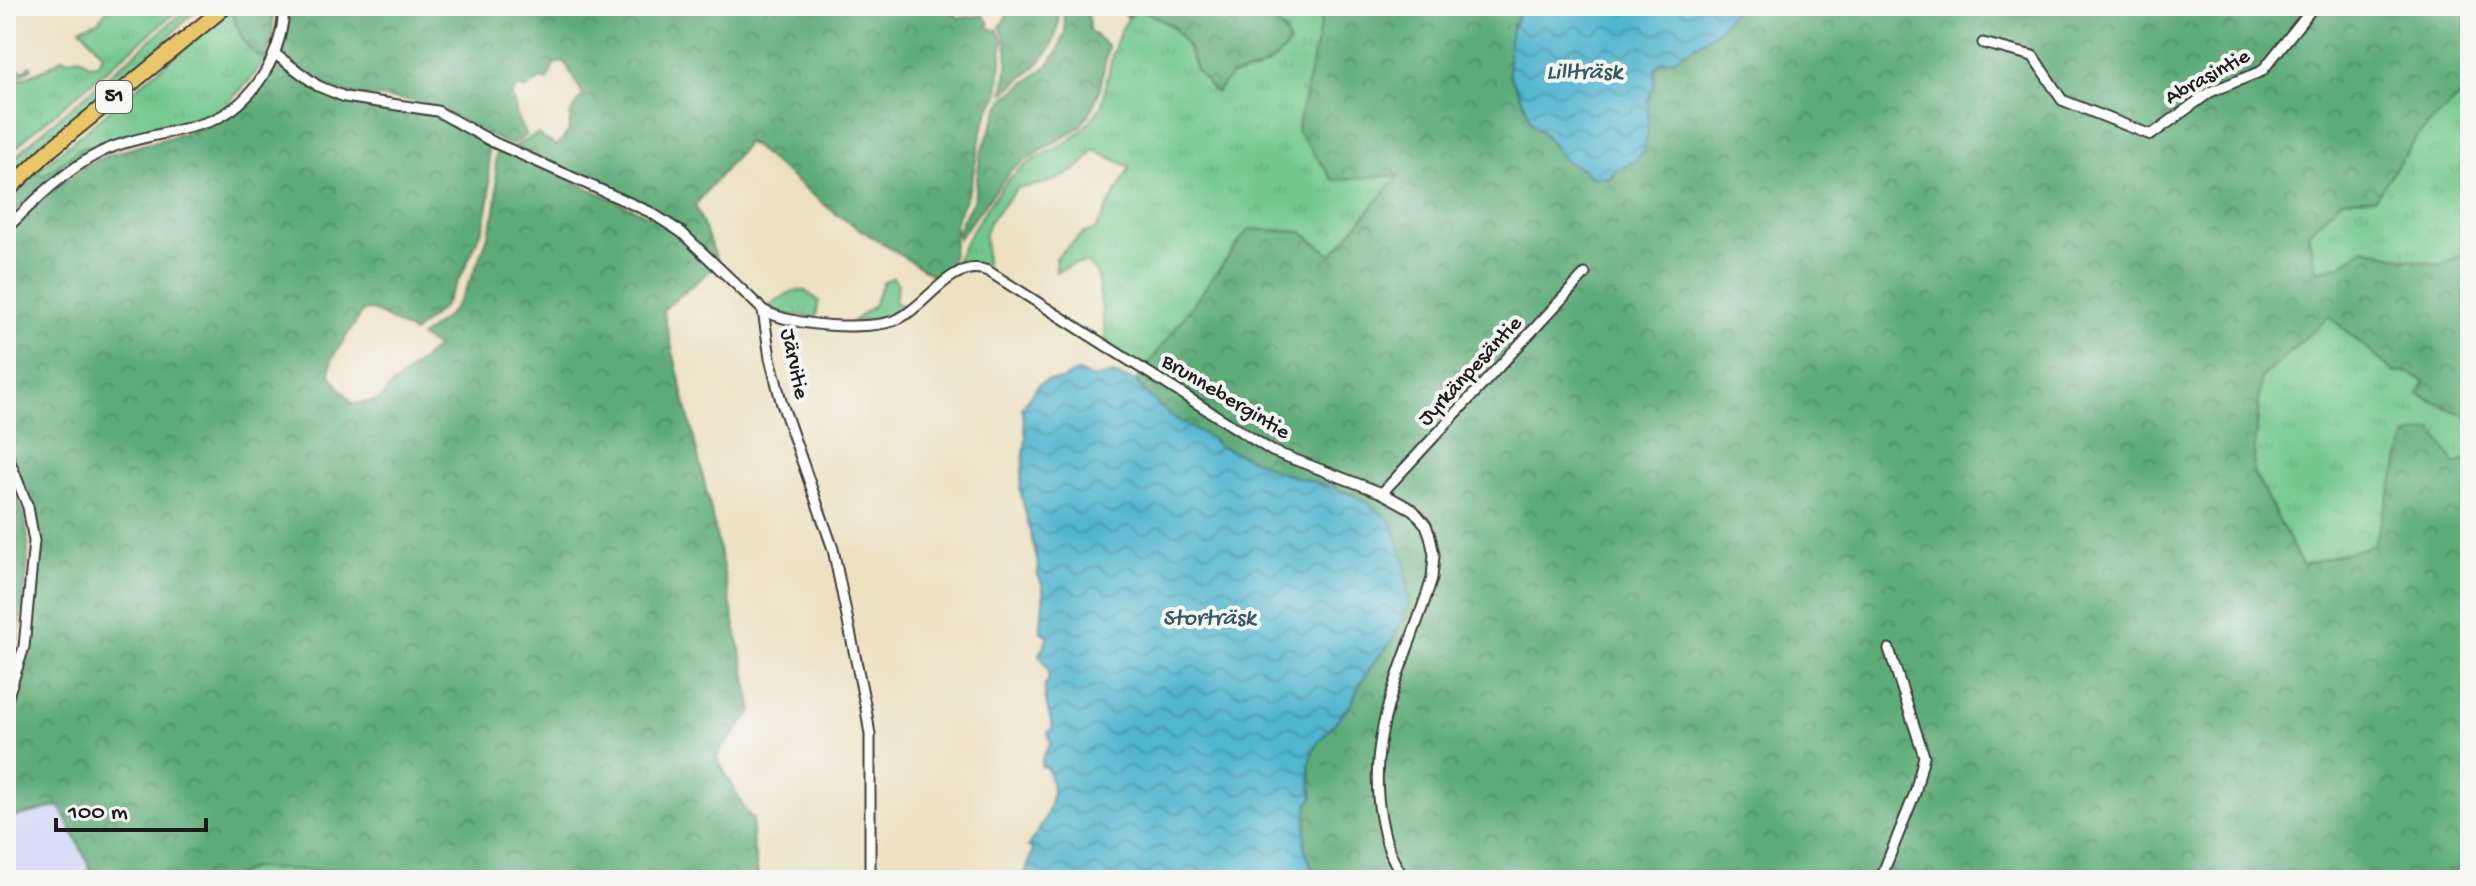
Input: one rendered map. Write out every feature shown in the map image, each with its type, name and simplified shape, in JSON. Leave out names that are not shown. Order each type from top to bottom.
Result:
[{"type":"main road","name":"51","points":[[6,192],[51,149],[226,6]]},
{"type":"street","points":[[6,229],[39,196],[99,153],[212,120],[240,103],[275,54],[284,21],[284,6]]},
{"type":"street","name":"Abrasintie","points":[[1983,43],[2033,56],[2062,100],[2151,135],[2210,92],[2262,71],[2314,6]]},
{"type":"street","name":"Järvitie","points":[[275,54],[318,86],[345,97],[437,111],[493,142],[650,212],[681,232],[763,310],[770,358],[781,401],[833,549],[866,709],[870,735],[870,880]]},
{"type":"street","name":"Brunnebergintie","points":[[763,310],[797,321],[849,327],[881,326],[914,310],[951,277],[972,268],[981,268],[1272,451],[1382,493],[1413,510],[1430,536],[1434,555],[1432,578],[1383,722],[1375,785],[1392,859],[1406,880]]},
{"type":"street","name":"Jyrkänpesäntie","points":[[1382,493],[1585,274]]},
{"type":"street","points":[[6,452],[28,507],[34,541],[24,647],[6,702]]},
{"type":"street","points":[[1880,880],[1915,793],[1924,756],[1889,649]]},
{"type":"shaded area","points":[[60,806],[87,861],[92,880],[15,880],[6,866],[6,819]]},
{"type":"green space","points":[[110,6],[149,6],[160,11],[167,6],[183,6],[30,134],[6,158],[6,69],[13,62],[19,70],[26,70],[30,65],[32,68],[16,78],[17,81],[62,58],[79,57],[89,65],[98,64],[103,54],[80,28],[98,21]]},
{"type":"green space","points":[[191,6],[203,6],[6,178],[6,167],[35,138]]},
{"type":"green space","points":[[270,6],[272,39],[266,58],[252,51],[242,39],[232,8]]},
{"type":"green space","points":[[292,6],[945,6],[959,18],[983,15],[989,23],[988,27],[997,29],[1003,41],[998,96],[986,118],[972,180],[957,217],[949,268],[940,280],[836,214],[748,142],[695,205],[719,264],[679,225],[662,214],[513,148],[537,134],[557,146],[568,132],[571,114],[583,94],[566,64],[554,64],[547,81],[541,79],[525,90],[519,87],[511,94],[518,120],[526,134],[509,145],[424,102],[348,94],[317,82],[284,56],[283,47]]},
{"type":"green space","points":[[1013,6],[1058,6],[1058,22],[1056,36],[1044,58],[1003,94],[1007,51],[1000,27]]},
{"type":"green space","points":[[1064,6],[1088,6],[1089,30],[1108,46],[1100,89],[1092,109],[1080,127],[1011,170],[958,239],[957,233],[974,199],[981,153],[997,113],[1003,100],[1046,67],[1058,51],[1065,32]]},
{"type":"green space","points":[[1120,6],[1268,6],[1269,13],[1290,44],[1264,67],[1231,75],[1216,93],[1196,70],[1188,47],[1173,26],[1139,8],[1127,17]]},
{"type":"green space","points":[[1268,6],[1320,6],[1321,23],[1400,174],[1332,255],[1302,232],[1249,229],[1141,374],[1108,353],[1097,274],[1088,263],[1074,264],[1056,272],[1055,258],[1084,233],[1095,230],[1130,167],[1094,150],[1079,167],[1061,178],[1017,188],[989,222],[985,233],[986,265],[969,266],[954,272],[969,236],[1014,174],[1077,135],[1098,110],[1120,33],[1139,8],[1176,31],[1187,46],[1196,70],[1231,75],[1257,71],[1287,33],[1269,18]]},
{"type":"green space","points":[[1320,6],[1518,6],[1519,14],[1512,26],[1509,73],[1530,121],[1566,161],[1591,177],[1610,178],[1615,170],[1634,162],[1648,131],[1648,100],[1655,69],[1662,61],[1674,59],[1717,31],[1737,6],[2470,6],[2470,87],[2421,132],[2375,198],[2342,199],[2308,233],[2316,271],[2341,265],[2365,248],[2440,265],[2470,251],[2470,418],[2418,394],[2425,381],[2407,372],[2395,373],[2329,316],[2261,378],[2253,471],[2302,565],[2374,545],[2407,435],[2433,430],[2455,464],[2470,459],[2470,880],[1316,880],[1304,846],[1308,803],[1313,797],[1309,767],[1313,748],[1351,704],[1403,618],[1409,601],[1405,562],[1382,514],[1369,504],[1328,486],[1275,471],[1219,446],[1171,416],[1136,381],[1249,229],[1302,232],[1332,255],[1399,175],[1333,180],[1297,130],[1321,23]]},
{"type":"green space","points":[[232,8],[235,24],[257,56],[266,58],[222,109],[203,118],[99,149],[84,146],[43,177],[36,172]]},
{"type":"green space","points":[[283,66],[319,90],[437,115],[488,143],[490,195],[484,225],[443,307],[413,333],[372,310],[363,311],[332,358],[330,375],[353,404],[380,400],[388,389],[437,347],[420,337],[453,309],[481,254],[496,206],[497,151],[504,149],[669,225],[713,268],[663,310],[710,506],[753,711],[716,756],[747,813],[753,818],[752,839],[759,880],[361,880],[343,871],[251,868],[229,880],[92,880],[87,861],[60,806],[6,819],[6,721],[28,657],[40,545],[37,519],[6,440],[6,235],[40,200],[87,164],[111,154],[220,123],[240,111],[272,68]]},
{"type":"green space","points":[[2470,87],[2470,251],[2440,265],[2365,248],[2341,265],[2316,271],[2308,233],[2342,199],[2375,198],[2421,132]]},
{"type":"green space","points":[[84,146],[99,149],[46,182],[6,220],[6,201],[36,172],[43,176]]},
{"type":"green space","points":[[893,277],[898,285],[894,303],[905,306],[886,316],[852,322],[873,306],[883,283]]},
{"type":"green space","points":[[804,290],[819,301],[816,317],[789,315],[767,306],[793,291]]},
{"type":"green space","points":[[2329,316],[2395,373],[2407,371],[2425,381],[2418,394],[2470,418],[2470,459],[2455,464],[2407,435],[2374,545],[2302,566],[2253,472],[2261,378]]},
{"type":"green space","points":[[6,471],[23,511],[28,560],[23,604],[6,684]]},
{"type":"green space","points":[[251,868],[314,870],[315,880],[229,880]]},
{"type":"water","name":"Lillträsk","points":[[1518,6],[1737,6],[1717,31],[1674,59],[1662,61],[1655,68],[1654,85],[1648,100],[1648,131],[1644,149],[1634,162],[1615,170],[1610,178],[1591,177],[1581,168],[1565,161],[1530,121],[1509,73],[1509,39]]},
{"type":"water","name":"Storträsk","points":[[1077,372],[1093,378],[1112,374],[1136,381],[1171,416],[1219,446],[1275,471],[1353,495],[1391,521],[1405,562],[1409,601],[1389,645],[1374,662],[1351,704],[1313,748],[1309,767],[1313,798],[1308,803],[1304,846],[1316,880],[1023,880],[1033,850],[1028,846],[1045,818],[1051,798],[1050,777],[1046,767],[1041,766],[1051,743],[1048,733],[1053,726],[1045,695],[1049,673],[1039,655],[1048,636],[1041,632],[1043,588],[1037,574],[1039,568],[1020,490],[1026,437],[1022,407],[1039,384],[1062,380]]}]
